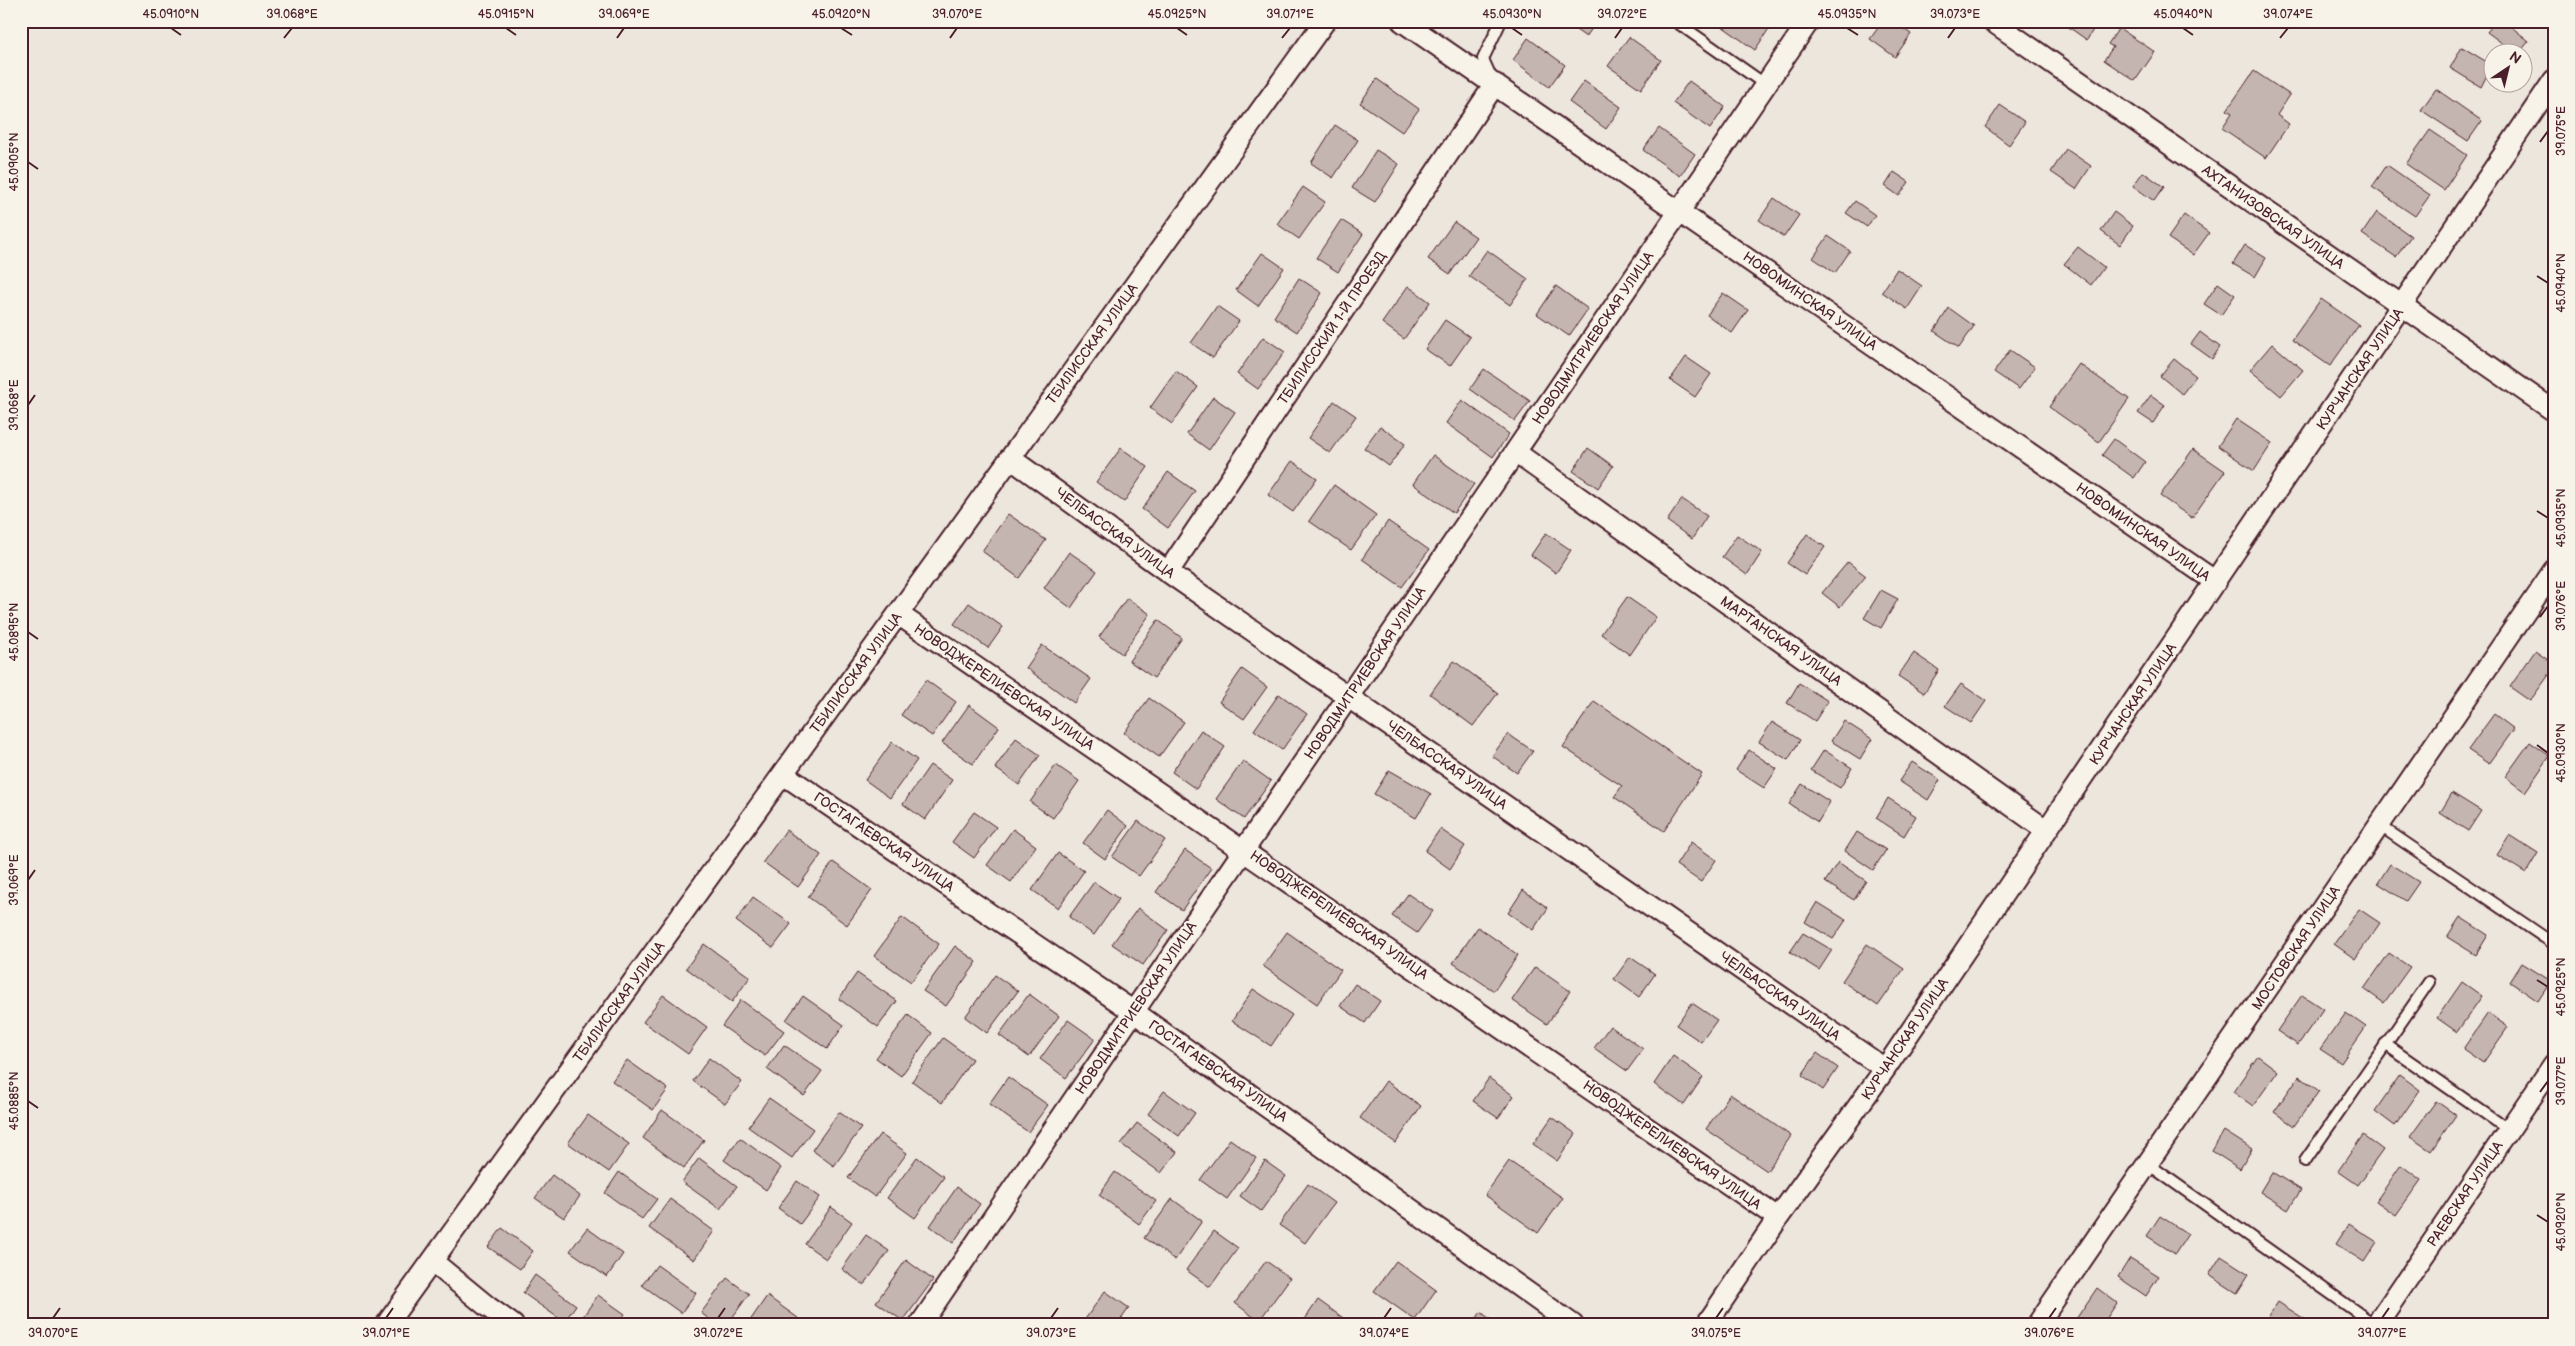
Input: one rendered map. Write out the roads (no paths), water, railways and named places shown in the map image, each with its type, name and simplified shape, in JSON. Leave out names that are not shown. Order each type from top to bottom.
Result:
[{"type":"street","name":"ТБИЛИССКАЯ УЛИЦА","points":[[386,1325],[1325,21]]},
{"type":"street","name":"НОВОМИНСКАЯ УЛИЦА","points":[[1402,21],[2216,582]]},
{"type":"street","name":"НОВОДМИТРИЕВСКАЯ УЛИЦА","points":[[920,1325],[1809,21]]},
{"type":"street","name":"АХТАНИЗОВСКАЯ УЛИЦА","points":[[1992,21],[2554,411]]},
{"type":"street","name":"КУРЧАНСКАЯ УЛИЦА","points":[[1706,1325],[1778,1218],[1885,1069],[2554,80]]},
{"type":"street","name":"ТБИЛИССКИЙ 1-Й ПРОЕЗД","points":[[1168,572],[1495,84]]},
{"type":"street","name":"МАРТАНСКАЯ УЛИЦА","points":[[1515,452],[2046,830]]},
{"type":"street","name":"ЧЕЛБАССКАЯ УЛИЦА","points":[[1010,458],[1168,572],[1885,1069]]},
{"type":"street","name":"МОСТОВСКАЯ УЛИЦА","points":[[2037,1325],[2554,570]]},
{"type":"street","name":"НОВОДЖЕРЕЛИЕВСКАЯ УЛИЦА","points":[[898,614],[1778,1218]]},
{"type":"street","name":"ГОСТАГАЕВСКАЯ УЛИЦА","points":[[783,774],[1134,1012],[1574,1325]]},
{"type":"street","name":"РАЕВСКАЯ УЛИЦА","points":[[2375,1325],[2554,1064]]},
{"type":"street","points":[[432,1261],[513,1325]]},
{"type":"lane","points":[[1495,84],[1483,59],[1501,21]]},
{"type":"lane","points":[[1675,21],[1766,85]]},
{"type":"lane","points":[[2379,825],[2554,944]]},
{"type":"lane","points":[[2305,1160],[2428,982]]},
{"type":"lane","points":[[2385,1044],[2508,1130]]},
{"type":"lane","points":[[2148,1164],[2375,1325]]}]
